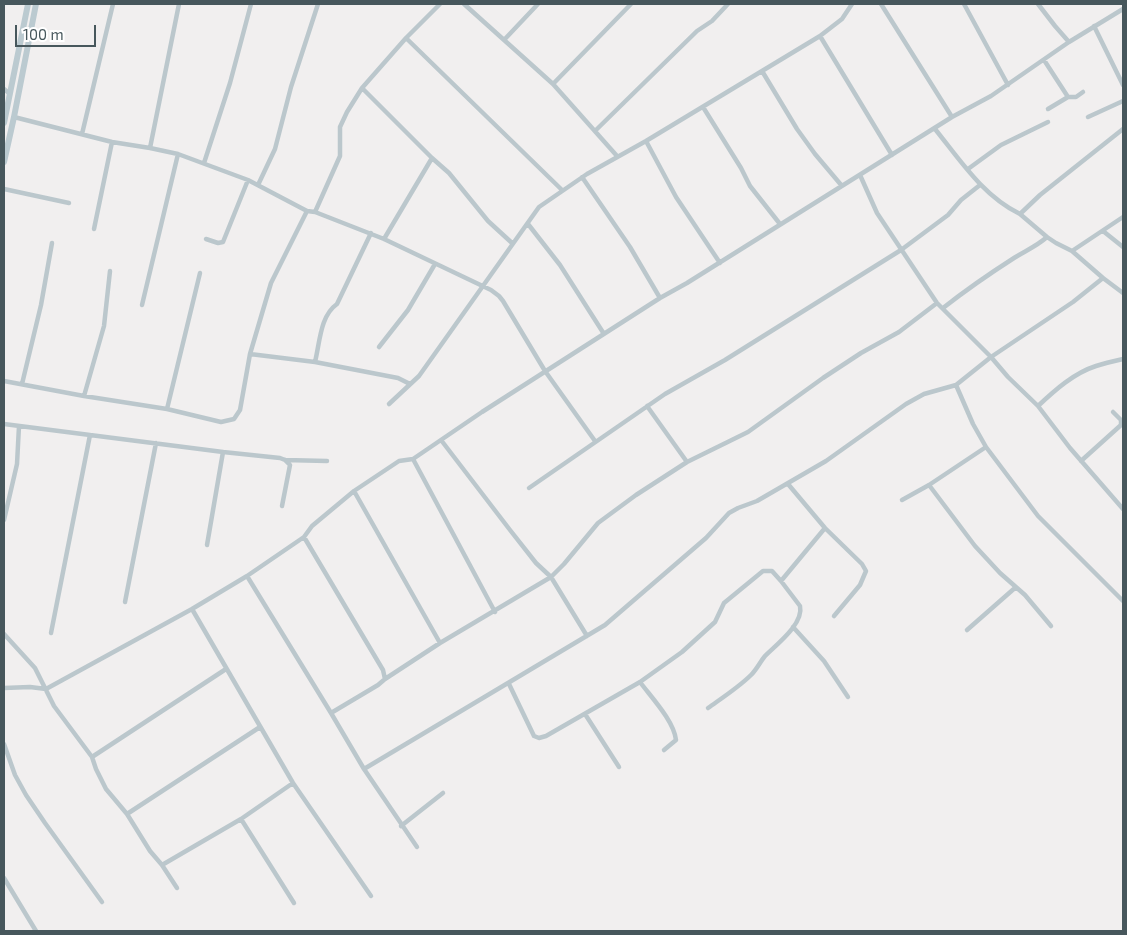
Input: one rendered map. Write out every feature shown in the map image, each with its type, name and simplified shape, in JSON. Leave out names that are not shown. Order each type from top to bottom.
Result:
[{"type":"street","points":[[4,123],[28,4]]},
{"type":"street","points":[[4,162],[36,4]]},
{"type":"street","points":[[82,134],[113,4]]},
{"type":"street","points":[[150,148],[180,4]]},
{"type":"street","points":[[204,163],[230,83],[251,4]]},
{"type":"street","points":[[258,185],[275,149],[291,87],[318,4]]},
{"type":"street","points":[[315,212],[340,156],[340,127],[362,88],[406,38],[440,4]]},
{"type":"street","points":[[464,4],[553,84],[618,156]]},
{"type":"street","points":[[504,40],[538,4]]},
{"type":"street","points":[[553,84],[630,4]]},
{"type":"street","points":[[596,130],[697,31],[712,21],[728,4]]},
{"type":"street","points":[[389,404],[418,376],[539,207],[582,177],[646,141],[820,36],[842,19],[852,4]]},
{"type":"street","points":[[881,4],[952,117]]},
{"type":"street","points":[[964,4],[1008,85]]},
{"type":"street","points":[[1038,4],[1069,42]]},
{"type":"street","points":[[4,688],[30,687],[46,689],[192,609],[247,576],[304,537],[312,526],[354,491],[399,461],[412,459],[660,298],[952,117],[991,96],[1069,42],[1123,10],[1118,4]]},
{"type":"street","points":[[1094,26],[1123,85]]},
{"type":"street","points":[[820,36],[892,155]]},
{"type":"street","points":[[406,38],[562,190]]},
{"type":"street","points":[[1044,60],[1068,97]]},
{"type":"street","points":[[762,71],[797,129],[842,186]]},
{"type":"street","points":[[362,88],[449,173],[488,220],[512,243]]},
{"type":"street","points":[[4,89],[10,94]]},
{"type":"street","points":[[1048,109],[1068,97],[1076,97],[1083,92]]},
{"type":"street","points":[[1088,117],[1123,101]]},
{"type":"street","points":[[703,107],[750,186],[780,224]]},
{"type":"street","points":[[14,117],[112,142],[178,154],[204,163],[248,180],[307,211],[315,212],[384,238],[482,286],[499,296],[503,301],[545,372],[595,441]]},
{"type":"street","points":[[968,169],[1001,145],[1048,122]]},
{"type":"street","points":[[935,129],[980,185],[1000,203],[1020,214],[1047,237],[1072,251],[1123,293]]},
{"type":"street","points":[[1020,214],[1040,195],[1123,129]]},
{"type":"street","points":[[646,141],[676,197],[720,262]]},
{"type":"street","points":[[94,229],[112,142]]},
{"type":"street","points":[[142,305],[178,154]]},
{"type":"street","points":[[384,238],[432,158]]},
{"type":"street","points":[[860,175],[877,213],[938,303],[1038,406],[1081,461],[1123,509]]},
{"type":"street","points":[[582,177],[630,247],[660,298]]},
{"type":"street","points":[[206,239],[218,243],[223,242],[248,180]]},
{"type":"street","points":[[529,488],[647,406],[733,355],[901,250],[948,215],[961,200],[980,185]]},
{"type":"street","points":[[4,189],[69,203]]},
{"type":"street","points":[[4,381],[167,409],[221,422],[234,419],[240,410],[250,354],[271,283],[307,211]]},
{"type":"street","points":[[1072,251],[1123,217]]},
{"type":"street","points":[[528,224],[560,265],[604,334]]},
{"type":"street","points":[[1103,231],[1123,247]]},
{"type":"street","points":[[316,362],[329,309],[337,304],[371,233]]},
{"type":"street","points":[[943,308],[1022,252],[1040,243],[1047,237]]},
{"type":"street","points":[[22,384],[41,305],[52,243]]},
{"type":"street","points":[[378,347],[408,310],[435,264]]},
{"type":"street","points":[[84,396],[104,326],[110,271]]},
{"type":"street","points":[[167,409],[200,273]]},
{"type":"street","points":[[364,769],[605,625],[706,538],[729,513],[757,501],[826,461],[906,404],[924,394],[956,385],[991,356],[1073,302],[1103,278]]},
{"type":"street","points":[[331,713],[378,685],[440,643],[551,577],[598,523],[636,495],[687,462],[748,432],[823,378],[899,332],[938,303]]},
{"type":"street","points":[[250,354],[316,362],[398,378],[410,384]]},
{"type":"street","points":[[1038,406],[1057,389],[1076,376],[1095,366],[1123,359]]},
{"type":"street","points":[[956,385],[973,424],[986,447],[1038,516],[1123,600]]},
{"type":"street","points":[[647,406],[687,462]]},
{"type":"street","points":[[1081,461],[1121,425],[1121,420],[1113,412]]},
{"type":"street","points":[[4,424],[285,460],[328,461]]},
{"type":"street","points":[[4,520],[17,464],[20,426]]},
{"type":"street","points":[[50,633],[90,435]]},
{"type":"street","points":[[441,440],[536,563],[551,577],[588,636]]},
{"type":"street","points":[[125,602],[156,443]]},
{"type":"street","points":[[902,500],[929,485],[986,447]]},
{"type":"street","points":[[207,545],[223,452]]},
{"type":"street","points":[[412,459],[495,612]]},
{"type":"street","points":[[282,506],[290,465],[285,460]]},
{"type":"street","points":[[788,484],[825,528],[862,564],[866,571],[860,585],[834,616]]},
{"type":"street","points":[[929,485],[976,546],[1000,573],[1025,594],[1050,626]]},
{"type":"street","points":[[354,491],[440,643]]},
{"type":"street","points":[[781,582],[825,528]]},
{"type":"street","points":[[304,537],[382,670],[385,679]]},
{"type":"street","points":[[509,684],[534,736],[539,738],[546,736],[640,682],[682,652],[716,622],[724,603],[763,571],[772,571],[800,606],[800,615],[789,634],[764,657],[752,675],[708,708]]},
{"type":"street","points":[[247,576],[364,769],[417,847]]},
{"type":"street","points":[[967,630],[1016,587]]},
{"type":"street","points":[[192,609],[293,783],[371,896]]},
{"type":"street","points":[[793,627],[824,661],[848,697]]},
{"type":"street","points":[[4,634],[34,668],[54,706],[92,757],[106,789],[127,814],[150,851],[178,888]]},
{"type":"street","points":[[92,757],[226,669]]},
{"type":"street","points":[[640,682],[670,723],[675,734],[676,740],[664,750]]},
{"type":"street","points":[[585,714],[619,767]]},
{"type":"street","points":[[127,814],[260,727]]},
{"type":"street","points":[[4,744],[15,775],[26,795],[102,902]]},
{"type":"street","points":[[162,865],[241,819],[293,783]]},
{"type":"street","points":[[401,826],[444,793]]},
{"type":"street","points":[[241,819],[294,903]]},
{"type":"street","points":[[4,878],[36,931]]}]
